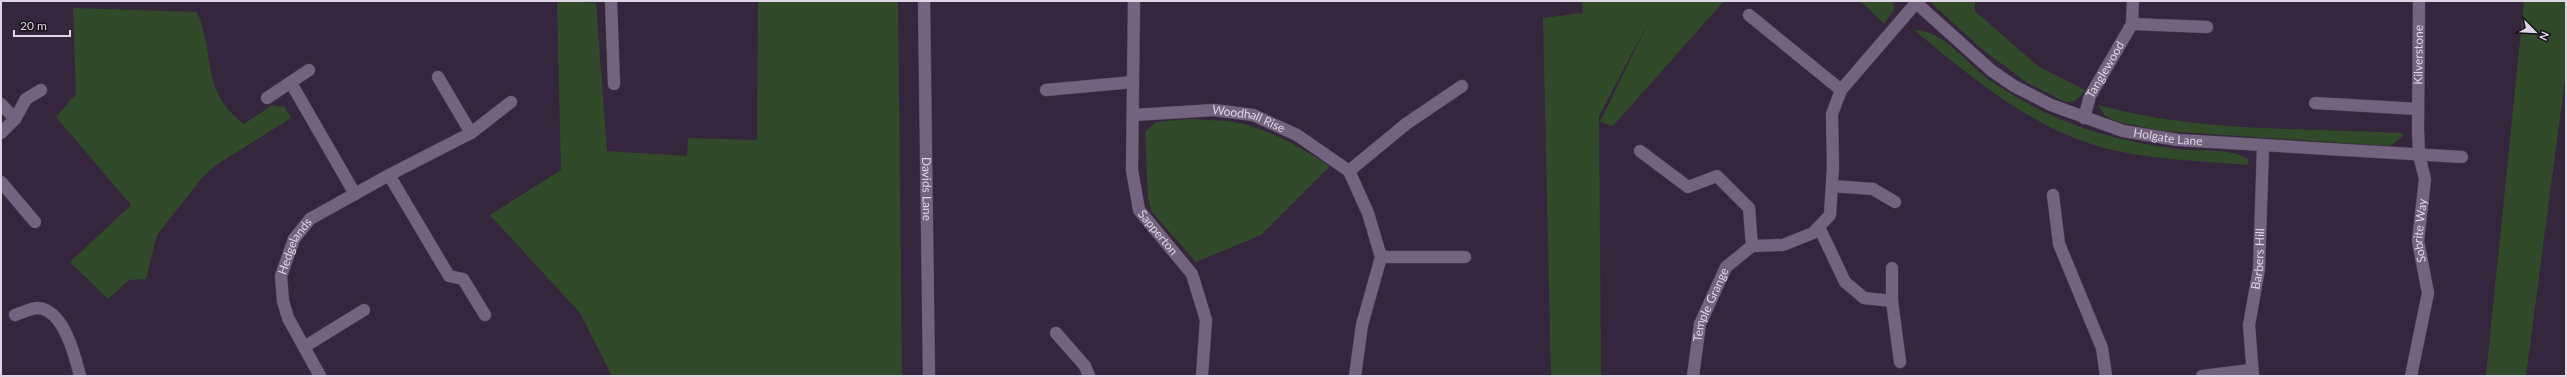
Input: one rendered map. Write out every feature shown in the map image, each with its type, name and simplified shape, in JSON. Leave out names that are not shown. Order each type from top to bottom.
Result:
[{"type":"street","points":[[611,1],[614,84]]},
{"type":"street","name":"Davids Lane","points":[[924,1],[929,376]]},
{"type":"street","name":"Sapperton","points":[[1134,1],[1134,115],[1132,170],[1139,210],[1192,274],[1206,320],[1202,376]]},
{"type":"street","name":"Tanglewood","points":[[2084,118],[2090,96],[2132,24],[2133,1]]},
{"type":"street","name":"Kilverstone","points":[[2419,1],[2419,155]]},
{"type":"street","points":[[1640,151],[1688,187],[1717,176],[1749,208],[1752,246],[1783,245],[1813,232],[1830,215],[1832,186],[1832,114],[1841,90],[1915,2]]},
{"type":"street","name":"Holgate Lane","points":[[1915,2],[1992,71],[2051,105],[2123,131],[2178,140],[2462,157]]},
{"type":"street","points":[[1749,15],[1841,90]]},
{"type":"street","points":[[2132,24],[2207,27]]},
{"type":"street","points":[[267,98],[309,70]]},
{"type":"street","points":[[438,77],[471,133]]},
{"type":"street","points":[[1046,90],[1133,82]]},
{"type":"street","points":[[291,83],[355,194]]},
{"type":"street","points":[[1349,172],[1406,124],[1462,86]]},
{"type":"street","points":[[1,133],[15,119],[26,99],[41,90]]},
{"type":"street","name":"Hedgelands","points":[[320,376],[288,318],[283,301],[282,276],[294,238],[310,218],[471,133],[511,102]]},
{"type":"street","points":[[2316,103],[2418,109]]},
{"type":"street","points":[[1,104],[15,119]]},
{"type":"street","name":"Woodhall Rise","points":[[1134,115],[1214,110],[1252,115],[1297,135],[1349,172],[1368,213],[1381,257]]},
{"type":"street","name":"Barbers Hill","points":[[2202,376],[2252,373],[2249,325],[2259,269],[2263,146]]},
{"type":"street","name":"Sobrite Way","points":[[2411,376],[2428,293],[2418,241],[2425,179],[2419,155]]},
{"type":"street","points":[[389,175],[449,276],[463,279],[485,315]]},
{"type":"street","points":[[1,182],[35,222]]},
{"type":"street","points":[[1832,186],[1873,189],[1895,202]]},
{"type":"street","points":[[2053,195],[2059,244],[2102,348],[2106,376]]},
{"type":"street","points":[[1819,227],[1845,282],[1864,298],[1892,301]]},
{"type":"street","name":"Temple Grange","points":[[1693,376],[1700,324],[1726,267],[1752,246]]},
{"type":"street","points":[[1355,376],[1362,325],[1381,257],[1465,257]]},
{"type":"street","points":[[1892,268],[1892,301],[1900,362]]},
{"type":"street","points":[[15,315],[38,308],[52,313],[72,345],[80,376]]},
{"type":"street","points":[[304,347],[364,310]]},
{"type":"street","points":[[1056,333],[1085,366],[1089,376]]},
{"type":"green space","points":[[557,1],[596,3],[607,151],[687,156],[688,138],[757,140],[758,1],[898,1],[902,376],[612,376],[580,313],[490,215],[561,170]]},
{"type":"green space","points":[[1582,1],[1724,1],[1613,126],[1600,122],[1650,19],[1599,116],[1601,376],[1551,376],[1543,18],[1583,13]]},
{"type":"green space","points":[[1860,1],[1893,1],[1894,10],[1884,24]]},
{"type":"green space","points":[[1929,1],[1975,1],[1975,11],[2039,67],[2085,90],[2071,102],[2065,102],[2026,82],[1983,50]]},
{"type":"green space","points":[[2524,1],[2566,1],[2566,71],[2526,376],[2486,376]]},
{"type":"green space","points":[[73,8],[197,12],[203,28],[214,85],[220,98],[230,111],[244,124],[272,105],[285,107],[291,118],[216,165],[201,179],[157,235],[146,279],[129,280],[108,299],[70,262],[131,205],[56,117],[76,94]]},
{"type":"green space","points":[[1914,30],[1925,31],[1945,41],[1988,79],[2031,105],[2061,120],[2110,136],[2143,144],[2186,150],[2223,151],[2232,153],[2248,159],[2248,165],[2146,156],[2112,150],[2084,142],[2057,131],[2007,102],[1959,67]]},
{"type":"green space","points":[[2098,105],[2135,114],[2210,124],[2287,129],[2401,133],[2404,135],[2390,146],[2164,131],[2118,122],[2105,116]]},
{"type":"green space","points":[[1188,119],[1228,121],[1255,127],[1281,138],[1330,166],[1261,235],[1196,262],[1151,211],[1148,198],[1145,132],[1156,122]]}]
